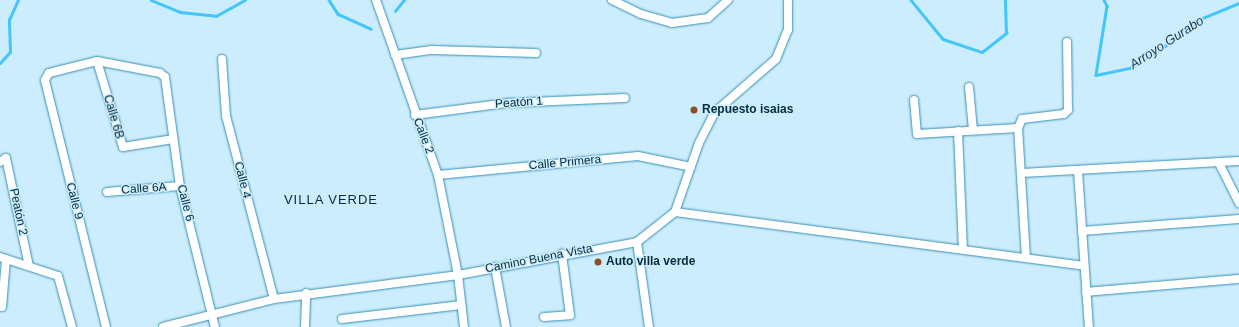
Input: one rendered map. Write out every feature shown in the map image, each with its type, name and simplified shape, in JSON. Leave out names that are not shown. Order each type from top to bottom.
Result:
[{"type":"street","name":"Calle 2","points":[[376,0],[414,115],[438,175],[458,275]]},
{"type":"street","points":[[612,0],[641,14],[672,23],[708,18],[728,0]]},
{"type":"street","points":[[788,0],[788,30],[776,59],[751,77],[715,112],[691,167],[675,212],[1084,266]]},
{"type":"street","points":[[1026,258],[1022,173],[1018,128],[1022,118],[1064,114],[1068,110],[1067,42]]},
{"type":"street","points":[[395,55],[432,50],[536,53]]},
{"type":"street","name":"Calle 4","points":[[222,59],[226,116],[274,299]]},
{"type":"street","name":"Calle 9","points":[[98,61],[46,76],[106,327]]},
{"type":"street","name":"Calle 6","points":[[98,61],[160,73],[165,77],[180,186],[216,327]]},
{"type":"street","name":"Calle 6B","points":[[98,61],[123,147],[173,139]]},
{"type":"street","points":[[970,87],[973,130]]},
{"type":"street","name":"Peatón 1","points":[[414,115],[508,103],[624,98]]},
{"type":"street","points":[[914,100],[917,134],[1018,128]]},
{"type":"street","points":[[958,131],[963,249]]},
{"type":"street","name":"Calle Primera","points":[[438,175],[638,156],[691,167]]},
{"type":"street","name":"Peatón 2","points":[[3,160],[30,266]]},
{"type":"street","points":[[1022,173],[1239,161]]},
{"type":"street","points":[[1219,163],[1239,203]]},
{"type":"street","points":[[1078,171],[1089,327]]},
{"type":"street","name":"Calle 6A","points":[[107,192],[180,186]]},
{"type":"street","name":"Camino Buena Vista","points":[[163,327],[214,316],[274,299],[306,293],[458,275],[562,254],[637,242],[675,212]]},
{"type":"street","points":[[1082,231],[1239,219]]},
{"type":"street","points":[[637,242],[650,327]]},
{"type":"street","points":[[0,249],[2,258],[2,307]]},
{"type":"street","points":[[544,317],[570,315],[562,254]]},
{"type":"street","points":[[2,258],[58,276],[72,327]]},
{"type":"street","points":[[495,267],[506,327]]},
{"type":"street","points":[[458,275],[464,327]]},
{"type":"street","points":[[1086,292],[1239,279]]},
{"type":"street","points":[[305,327],[306,293]]},
{"type":"street","points":[[342,319],[461,305]]},
{"type":"waterway","name":"Arroyo Gurabo","points":[[0,63],[10,52],[9,20],[18,0]]},
{"type":"waterway","name":"Arroyo Gurabo","points":[[151,0],[180,12],[216,16],[245,0]]},
{"type":"waterway","name":"Arroyo Gurabo","points":[[329,0],[338,14],[371,29]]},
{"type":"waterway","name":"Arroyo Gurabo","points":[[395,11],[404,0]]},
{"type":"waterway","name":"Arroyo Gurabo","points":[[911,0],[943,39],[982,52],[1006,33],[1005,0]]},
{"type":"waterway","name":"Arroyo Gurabo","points":[[1104,0],[1107,6],[1096,75],[1130,68],[1165,46],[1193,22],[1239,3]]},
{"type":"place","name":"Repuesto isaias","points":[[694,110]]},
{"type":"place","name":"Auto villa verde","points":[[598,262]]},
{"type":"district","name":"VILLA VERDE","points":[[331,200]]}]
